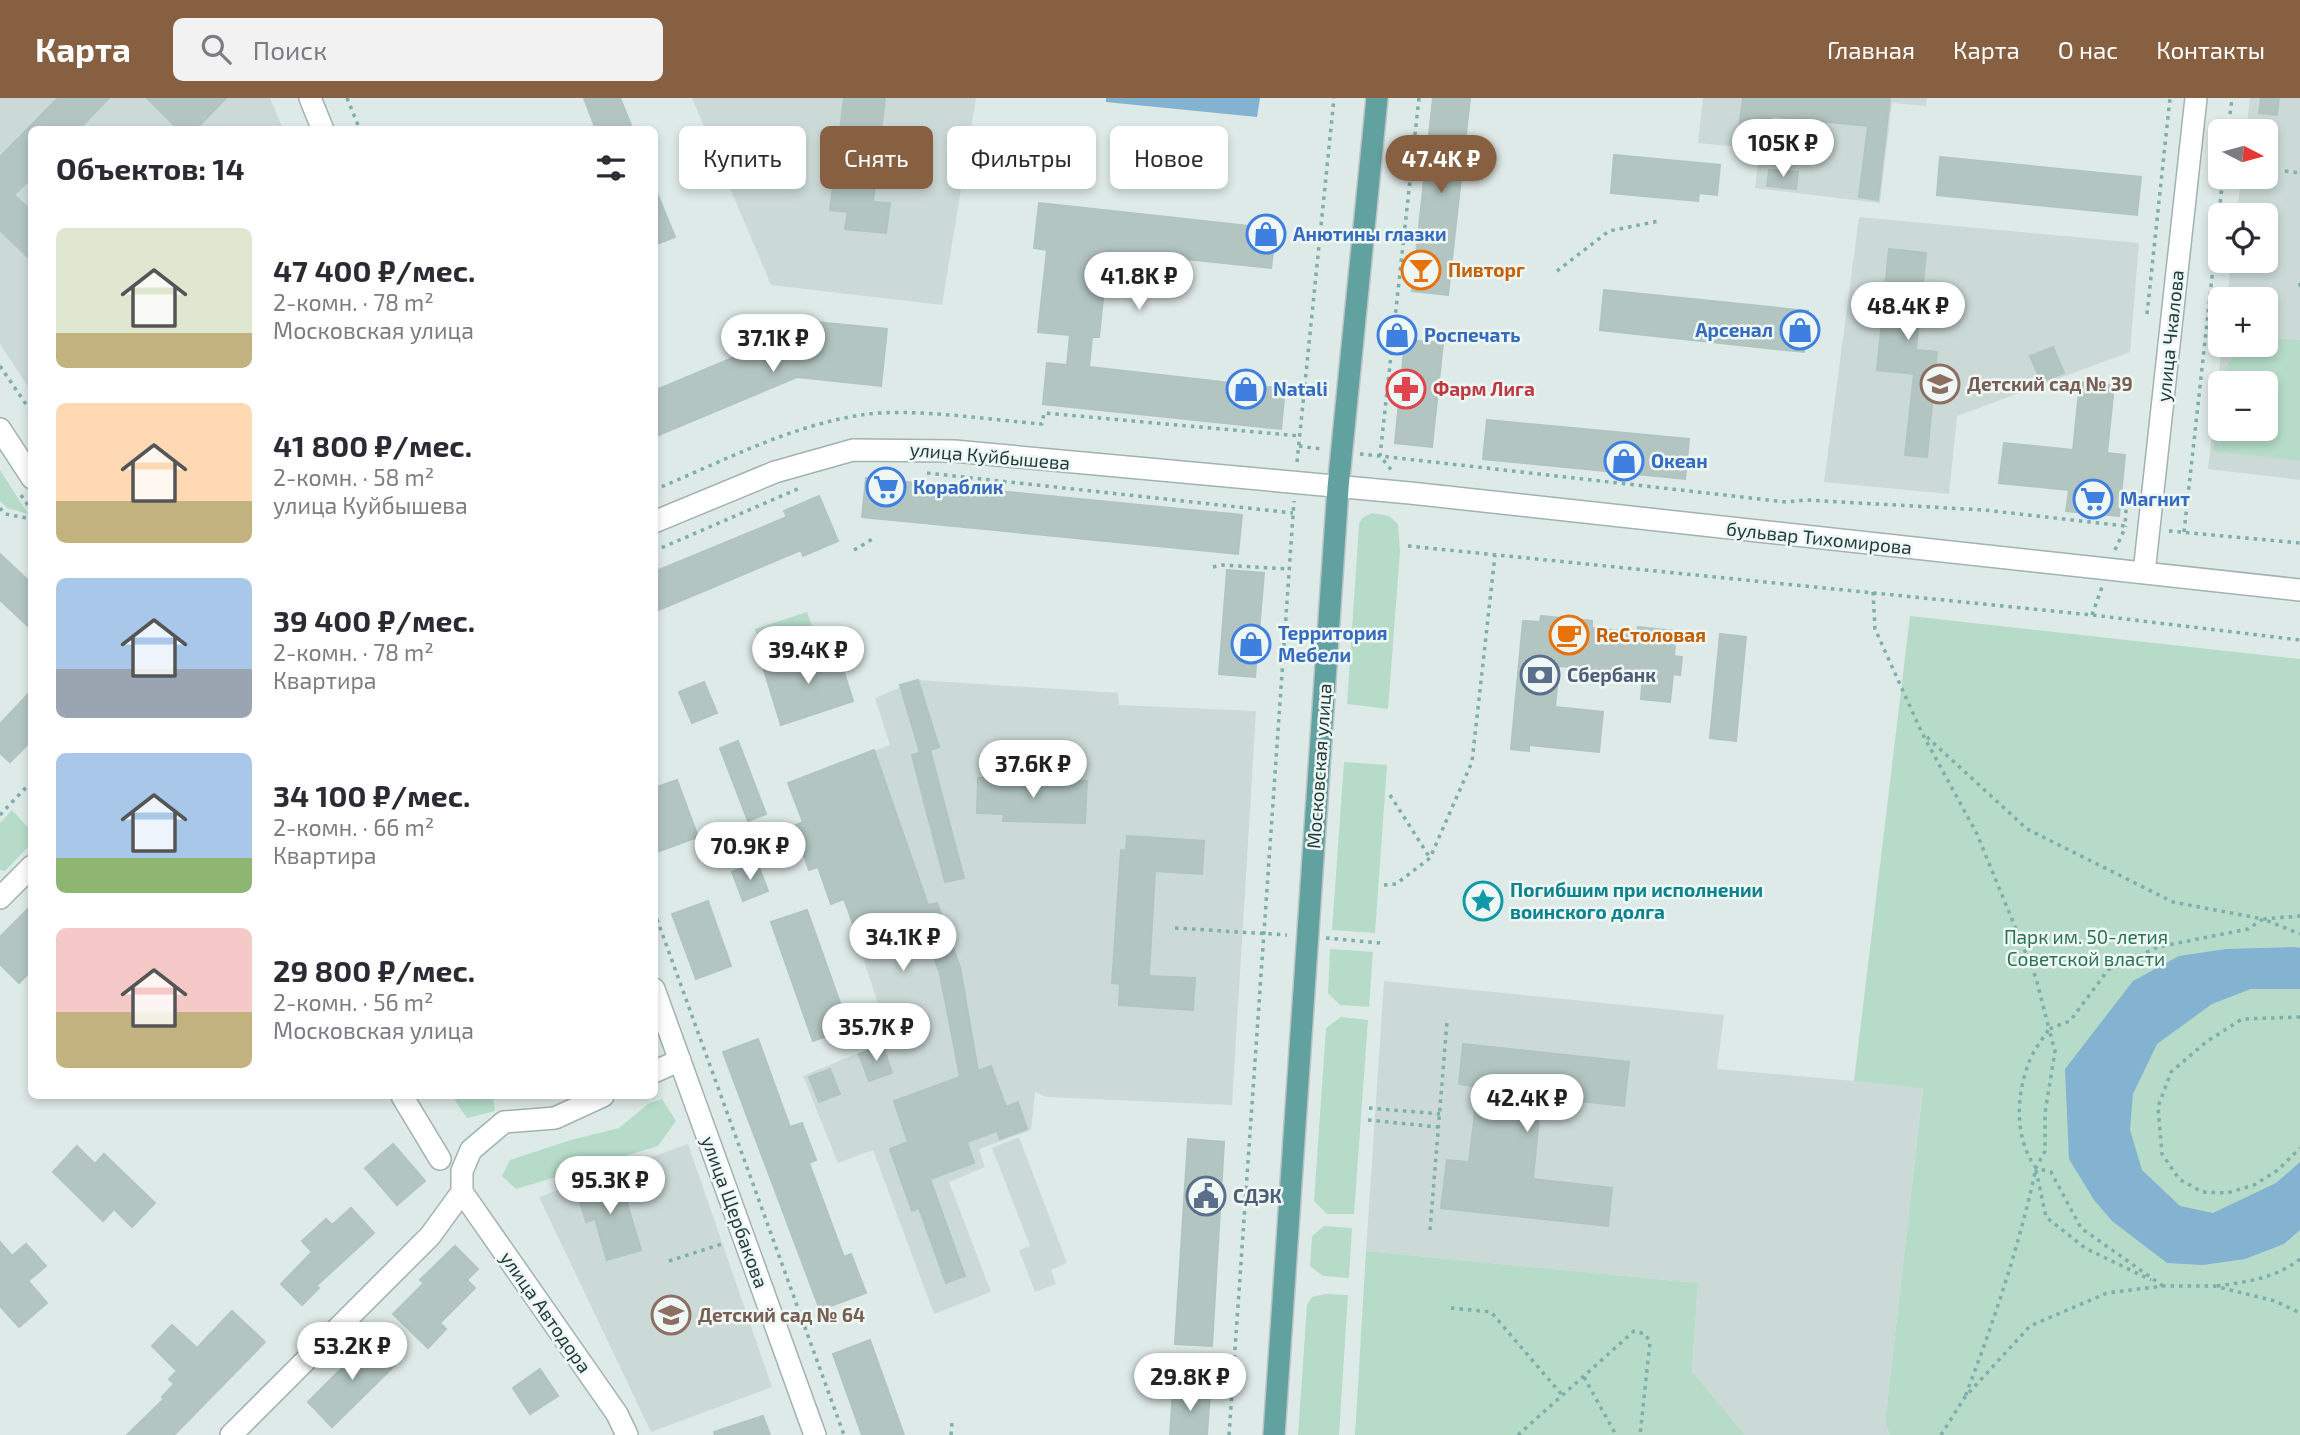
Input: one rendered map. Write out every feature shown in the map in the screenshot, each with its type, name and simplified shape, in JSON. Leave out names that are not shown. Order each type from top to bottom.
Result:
[{"type":"main road","name":"Московская улица","points":[[1274,1435],[1338,488],[1377,98]]},
{"type":"street","points":[[310,98],[321,126]]},
{"type":"street","name":"улица Чкалова","points":[[2144,573],[2196,98]]},
{"type":"street","points":[[0,429],[28,472]]},
{"type":"street","name":"улица Куйбышева","points":[[658,520],[775,472],[853,450],[954,450],[1338,488]]},
{"type":"street","name":"бульвар Тихомирова","points":[[1338,488],[2300,590]]},
{"type":"street","points":[[0,898],[28,870]]},
{"type":"street","name":"улица Щербакова","points":[[658,1000],[815,1435]]},
{"type":"street","points":[[658,1070],[680,1060]]},
{"type":"street","points":[[404,1099],[440,1159]]},
{"type":"street","points":[[231,1435],[430,1236],[462,1192],[462,1171],[471,1150],[504,1122],[555,1118],[596,1099]]},
{"type":"street","name":"улица Автодора","points":[[462,1192],[617,1414],[627,1435]]},
{"type":"path","points":[[348,98],[358,126]]},
{"type":"path","points":[[1229,1435],[1288,569],[1334,98]]},
{"type":"path","points":[[1419,98],[1380,456],[1786,502],[1806,500],[1984,510],[2300,543]]},
{"type":"path","points":[[2147,314],[2170,98]]},
{"type":"path","points":[[2229,119],[2232,98]]},
{"type":"path","points":[[2285,171],[2300,173]]},
{"type":"path","points":[[2184,532],[2222,189]]},
{"type":"path","points":[[1557,271],[1609,230],[1660,221]]},
{"type":"path","points":[[0,366],[28,407]]},
{"type":"path","points":[[919,472],[1293,513]]},
{"type":"path","points":[[658,549],[808,485]]},
{"type":"path","points":[[2092,615],[2124,526],[2127,495]]},
{"type":"path","points":[[0,508],[5,514],[28,518]]},
{"type":"path","points":[[853,550],[876,537]]},
{"type":"path","points":[[1408,546],[2092,615],[2300,640]]},
{"type":"path","points":[[1384,885],[1396,884],[1430,858],[1472,762],[1495,555]]},
{"type":"path","points":[[1213,567],[1222,565],[1288,569]]},
{"type":"path","points":[[1874,593],[1875,629],[1922,733],[1977,834],[2036,978],[2056,1051],[2045,1113],[2045,1151],[2036,1168],[2022,1231],[1994,1323],[1965,1396],[1941,1435]]},
{"type":"path","points":[[1922,733],[2027,829],[2173,902],[2263,919],[2300,934]]},
{"type":"path","points":[[0,814],[28,785]]},
{"type":"path","points":[[1390,795],[1430,858]]},
{"type":"path","points":[[2163,1286],[2084,1248],[2046,1217],[2036,1168],[2025,1153],[2018,1112],[2029,1061],[2049,1029],[2070,1021],[2108,970],[2158,947],[2248,929],[2263,919],[2300,916]]},
{"type":"path","points":[[658,922],[844,1435]]},
{"type":"path","points":[[1175,928],[1380,943]]},
{"type":"path","points":[[2300,1017],[2242,1019],[2206,1042],[2171,1072],[2158,1107],[2162,1154],[2179,1179],[2202,1192],[2227,1193],[2254,1185],[2278,1170],[2300,1148]]},
{"type":"path","points":[[1430,1230],[1447,1022]]},
{"type":"path","points":[[1368,1108],[1440,1114]]},
{"type":"path","points":[[1368,1121],[1438,1127]]},
{"type":"path","points":[[2036,1168],[2051,1171],[2081,1228],[2163,1286]]},
{"type":"path","points":[[669,1262],[770,1228]]},
{"type":"path","points":[[1965,1396],[2030,1326],[2107,1293],[2163,1286],[2214,1286],[2256,1281],[2300,1259]]},
{"type":"path","points":[[2214,1286],[2275,1301],[2300,1313]]},
{"type":"path","points":[[1451,1308],[1491,1312],[1563,1396]]},
{"type":"path","points":[[1518,1435],[1634,1331],[1645,1334],[1650,1342],[1640,1435]]},
{"type":"path","points":[[1584,1377],[1616,1435]]},
{"type":"path","points":[[951,1435],[952,1423]]},
{"type":"shaded area","points":[[0,98],[270,98],[282,126],[28,126],[28,386],[0,344]]},
{"type":"shaded area","points":[[692,98],[976,98],[971,126],[947,126],[947,189],[961,189],[942,305],[771,285],[730,189],[806,189],[806,126],[704,126]]},
{"type":"shaded area","points":[[1703,98],[1927,98],[1926,106],[1892,103],[1880,203],[1755,188],[1759,149],[1698,143]]},
{"type":"shaded area","points":[[2250,98],[2300,98],[2300,480],[2208,469],[2211,441],[2278,441],[2278,371],[2219,371],[2221,357],[2278,357],[2278,287],[2228,287],[2230,273],[2278,273],[2278,203],[2238,203],[2240,189],[2278,189],[2278,119],[2247,119]]},
{"type":"shaded area","name":"Детский сад № 39","points":[[1859,217],[2139,243],[2130,352],[1957,416],[1949,494],[1824,482]]},
{"type":"shaded area","points":[[918,680],[1118,693],[1119,705],[1256,711],[1232,1105],[1046,1097],[1035,1092],[1031,1130],[979,1149],[985,1167],[949,1182],[991,1292],[934,1314],[873,1150],[838,1163],[803,1076],[890,1040],[844,900],[831,904],[820,867],[809,870],[794,826],[803,822],[788,783],[890,745],[875,698]]},
{"type":"shaded area","points":[[1384,981],[1724,1015],[1717,1069],[1923,1087],[1885,1423],[1890,1435],[1745,1435],[1692,1371],[1698,1283],[1366,1251]]},
{"type":"shaded area","points":[[1019,1137],[1067,1263],[1051,1270],[1056,1284],[1035,1292],[1019,1250],[1030,1246],[992,1148]]},
{"type":"shaded area","name":"Детский сад № 64","points":[[688,1144],[772,1387],[651,1432],[539,1197]]},
{"type":"green space","points":[[2278,339],[2300,340],[2300,461],[2213,451],[2214,441],[2278,441],[2278,371],[2225,371],[2234,357],[2278,357]]},
{"type":"green space","points":[[0,470],[28,514],[7,508],[0,501]]},
{"type":"green space","points":[[1372,513],[1389,516],[1398,524],[1400,551],[1388,709],[1347,704],[1359,524],[1362,518]]},
{"type":"green space","points":[[807,612],[812,626],[759,643],[755,629]]},
{"type":"green space","name":"Парк им. 50-летия Советской власти","points":[[1910,616],[2300,659],[2300,1435],[1890,1435],[1885,1423],[1923,1088],[1854,1081]]},
{"type":"green space","points":[[1344,762],[1387,765],[1375,933],[1332,930]]},
{"type":"green space","points":[[12,810],[28,828],[28,847],[5,871],[0,870],[0,823]]},
{"type":"green space","points":[[1330,949],[1373,952],[1369,1007],[1340,1005],[1328,993]]},
{"type":"green space","points":[[1341,1017],[1368,1020],[1354,1214],[1327,1214],[1314,1201],[1326,1028]]},
{"type":"green space","points":[[454,1099],[493,1099],[495,1111],[467,1118]]},
{"type":"green space","points":[[662,1099],[676,1121],[658,1146],[516,1189],[502,1176],[510,1160],[619,1128],[648,1104]]},
{"type":"green space","points":[[1324,1226],[1352,1228],[1349,1278],[1323,1276],[1310,1266],[1312,1236]]},
{"type":"green space","points":[[1366,1251],[1698,1283],[1692,1371],[1745,1435],[1355,1435]]},
{"type":"green space","points":[[1325,1294],[1348,1295],[1339,1435],[1298,1435],[1307,1305],[1312,1297]]},
{"type":"water","points":[[1106,98],[1260,98],[1257,117],[1106,102]]},
{"type":"water","points":[[2300,948],[2300,989],[2251,989],[2212,1004],[2157,1044],[2133,1094],[2130,1130],[2142,1170],[2180,1206],[2213,1213],[2276,1183],[2300,1162],[2300,1230],[2284,1244],[2245,1259],[2203,1265],[2167,1263],[2112,1221],[2094,1200],[2069,1159],[2065,1069],[2133,981],[2179,956],[2226,949]]},
{"type":"building","points":[[58,98],[109,98],[82,126],[30,126]]},
{"type":"building","points":[[147,98],[226,98],[199,126],[175,126]]},
{"type":"building","points":[[584,98],[620,98],[631,126],[594,126]]},
{"type":"building","points":[[844,98],[885,98],[882,126],[840,126]]},
{"type":"building","points":[[1433,98],[1470,98],[1448,295],[1412,291]]},
{"type":"building","points":[[1743,98],[1890,98],[1878,200],[1859,197],[1868,126],[1772,116],[1769,141],[1738,137]]},
{"type":"building","points":[[2261,98],[2279,98],[2277,115],[2259,113]]},
{"type":"building","points":[[28,129],[28,181],[14,195],[28,208],[28,257],[0,230],[0,157]]},
{"type":"building","points":[[1614,155],[1720,165],[1717,195],[1699,193],[1698,201],[1611,193]]},
{"type":"building","points":[[1940,157],[2141,177],[2137,215],[1937,195]]},
{"type":"building","points":[[1769,170],[1798,172],[1796,189],[1767,186]]},
{"type":"building","points":[[833,189],[874,189],[873,202],[890,203],[886,233],[845,229],[848,212],[830,210]]},
{"type":"building","points":[[658,196],[675,237],[658,243]]},
{"type":"building","points":[[1039,203],[1276,229],[1271,268],[1108,251],[1099,337],[1092,337],[1089,367],[1285,389],[1281,429],[1043,404],[1047,363],[1067,365],[1070,335],[1038,332],[1047,250],[1034,248]]},
{"type":"building","points":[[1889,249],[1926,253],[1916,350],[1937,352],[1927,457],[1905,455],[1914,374],[1877,370]]},
{"type":"building","points":[[1604,290],[1808,311],[1804,352],[1600,330]]},
{"type":"building","points":[[815,322],[887,329],[881,386],[797,377],[658,435],[658,389],[763,345],[770,363],[794,350],[812,352]]},
{"type":"building","points":[[1405,340],[1443,343],[1432,447],[1395,443]]},
{"type":"building","points":[[2053,347],[2064,373],[2041,382],[2030,356]]},
{"type":"building","points":[[2080,382],[2114,386],[2107,453],[2125,455],[2119,516],[2066,511],[2069,490],[1999,483],[2004,443],[2073,450]]},
{"type":"building","points":[[1487,420],[1689,439],[1685,479],[1483,459]]},
{"type":"building","points":[[866,478],[1242,515],[1238,554],[862,517]]},
{"type":"building","points":[[819,496],[838,541],[803,556],[801,550],[658,610],[658,570],[787,517],[784,511]]},
{"type":"building","points":[[0,554],[28,580],[28,626],[0,600]]},
{"type":"building","points":[[1227,570],[1264,573],[1255,677],[1219,674]]},
{"type":"building","points":[[1541,616],[1592,621],[1592,628],[1637,632],[1638,627],[1676,631],[1674,656],[1682,657],[1680,675],[1673,674],[1670,702],[1641,699],[1643,674],[1559,666],[1555,707],[1603,712],[1599,752],[1529,745],[1529,751],[1511,749],[1523,621],[1540,622]]},
{"type":"building","points":[[1720,634],[1746,637],[1736,741],[1710,738]]},
{"type":"building","points":[[836,647],[853,701],[781,725],[764,670]]},
{"type":"building","points":[[918,680],[939,747],[930,750],[964,878],[945,882],[912,755],[920,753],[900,685]]},
{"type":"building","points":[[704,682],[717,713],[692,723],[679,692]]},
{"type":"building","points":[[28,694],[28,744],[10,762],[0,753],[0,724]]},
{"type":"building","points":[[738,741],[766,814],[748,821],[720,748]]},
{"type":"building","points":[[874,750],[928,905],[937,903],[960,967],[978,1071],[991,1066],[1006,1107],[1018,1102],[1027,1129],[1000,1139],[997,1131],[967,1142],[974,1163],[930,1179],[965,1276],[946,1283],[919,1208],[912,1211],[890,1149],[908,1142],[894,1101],[960,1077],[940,974],[929,943],[907,950],[896,919],[857,934],[844,899],[831,904],[818,867],[809,870],[794,826],[803,822],[788,783]]},
{"type":"building","points":[[978,778],[1087,781],[1085,823],[1003,821],[1004,814],[977,813]]},
{"type":"building","points":[[677,780],[698,837],[658,852],[658,787]]},
{"type":"building","points":[[1127,836],[1204,841],[1202,874],[1155,871],[1149,976],[1195,978],[1193,1010],[1119,1005],[1120,984],[1112,983],[1121,850],[1126,851]]},
{"type":"building","points":[[757,862],[768,891],[743,901],[732,872]]},
{"type":"building","points":[[708,901],[731,966],[696,979],[672,914]]},
{"type":"building","points":[[28,909],[28,974],[19,983],[0,964],[0,937]]},
{"type":"building","points":[[807,910],[849,1028],[813,1041],[771,922]]},
{"type":"building","points":[[758,1039],[790,1127],[802,1123],[816,1160],[809,1163],[844,1257],[851,1254],[866,1293],[820,1310],[723,1052]]},
{"type":"building","points":[[1463,1044],[1629,1062],[1624,1106],[1541,1097],[1533,1179],[1612,1188],[1608,1226],[1441,1208],[1447,1160],[1469,1162],[1478,1087],[1459,1084]]},
{"type":"building","points":[[883,1046],[892,1073],[869,1081],[859,1054]]},
{"type":"building","points":[[830,1069],[840,1094],[819,1102],[809,1077]]},
{"type":"building","points":[[1188,1139],[1224,1142],[1212,1346],[1175,1344]]},
{"type":"building","points":[[393,1144],[425,1181],[397,1205],[365,1168]]},
{"type":"building","points":[[77,1146],[95,1164],[104,1154],[155,1203],[132,1227],[114,1209],[103,1221],[53,1172]]},
{"type":"building","points":[[619,1176],[641,1250],[607,1260],[595,1219],[586,1222],[576,1188]]},
{"type":"building","points":[[351,1208],[374,1233],[316,1286],[319,1288],[302,1305],[281,1284],[312,1252],[302,1241],[326,1219],[332,1225]]},
{"type":"building","points":[[0,1242],[12,1256],[26,1244],[46,1266],[28,1281],[47,1303],[19,1327],[0,1306]]},
{"type":"building","points":[[455,1246],[478,1269],[467,1280],[475,1288],[440,1323],[446,1329],[428,1348],[393,1314],[424,1283],[420,1280]]},
{"type":"building","points":[[232,1311],[265,1342],[174,1435],[127,1435],[164,1399],[162,1397],[174,1384],[169,1379],[177,1371],[152,1346],[172,1325],[197,1348]]},
{"type":"building","points":[[366,1337],[395,1365],[332,1427],[308,1402],[349,1361],[346,1358]]},
{"type":"building","points":[[870,1340],[904,1435],[862,1435],[833,1354]]},
{"type":"building","points":[[540,1369],[558,1396],[530,1414],[513,1388]]},
{"type":"building","points":[[1173,1390],[1210,1392],[1207,1435],[1170,1435]]},
{"type":"building","points":[[763,1416],[770,1435],[715,1435],[714,1432]]},
{"type":"place","name":"Анютины глазки","points":[[1266,234]]},
{"type":"place","name":"Пивторг","points":[[1421,270]]},
{"type":"place","name":"Арсенал","points":[[1800,330]]},
{"type":"place","name":"Роспечать","points":[[1397,335]]},
{"type":"place","name":"Детский сад № 39","points":[[1940,384]]},
{"type":"place","name":"Natali","points":[[1246,389]]},
{"type":"place","name":"Фарм Лига","points":[[1406,389]]},
{"type":"place","name":"Океан","points":[[1624,461]]},
{"type":"place","name":"Кораблик","points":[[886,487]]},
{"type":"place","name":"Магнит","points":[[2093,499]]},
{"type":"place","name":"ReСтоловая","points":[[1569,635]]},
{"type":"place","name":"Территория Мебели","points":[[1251,644]]},
{"type":"place","name":"Сбербанк","points":[[1540,675]]},
{"type":"place","name":"Погибшим при исполнении воинского долга","points":[[1483,901]]},
{"type":"place","name":"СДЭК","points":[[1206,1196]]},
{"type":"place","name":"Детский сад № 64","points":[[671,1315]]}]
